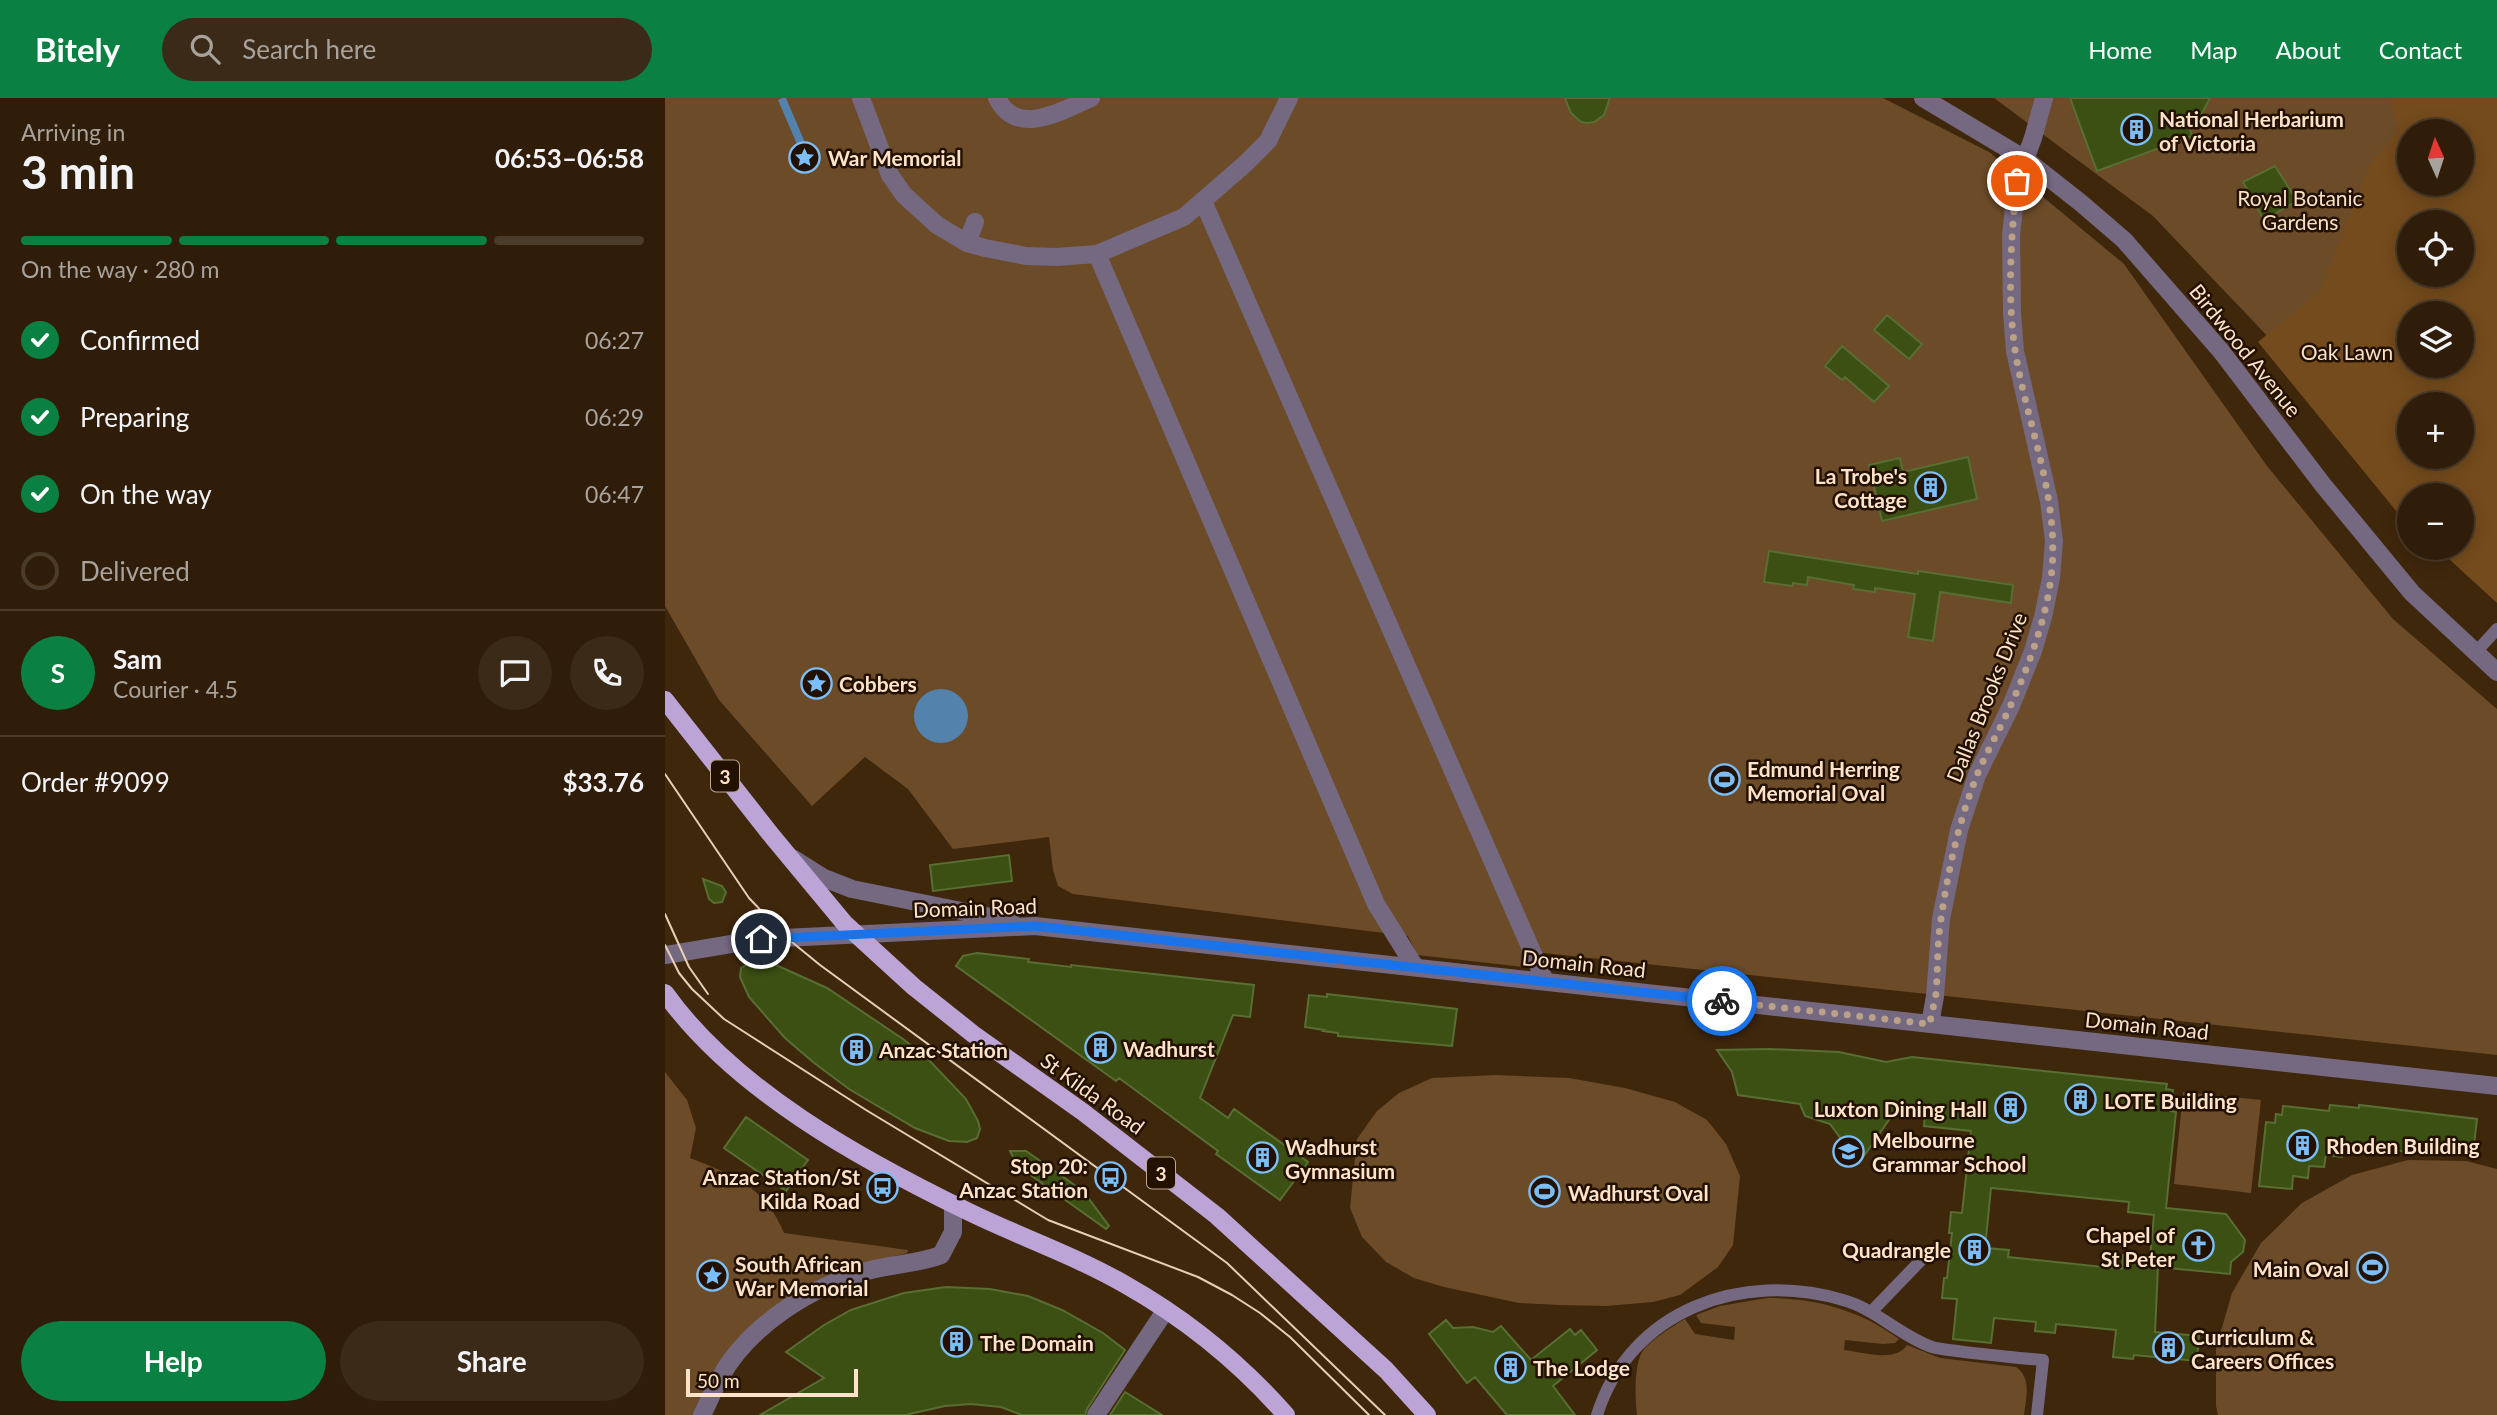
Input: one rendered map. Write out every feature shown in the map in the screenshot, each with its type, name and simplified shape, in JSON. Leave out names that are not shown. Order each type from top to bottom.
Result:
[{"type":"main road","name":"St Kilda Road","points":[[665,700],[845,924],[914,987],[973,1034],[1083,1112],[1217,1216],[1386,1370],[1427,1415]]},
{"type":"main road","points":[[667,1000],[716,1052],[786,1109],[953,1203],[1126,1285],[1228,1356],[1286,1415]]},
{"type":"street","points":[[861,98],[890,174],[904,195],[937,225],[967,243],[1026,256],[1097,254],[1184,217],[1268,141],[1288,101],[1269,98]]},
{"type":"street","points":[[997,98],[1001,106],[1015,118],[1039,120],[1091,98]]},
{"type":"street","name":"Birdwood Avenue","points":[[1923,98],[2025,159],[2081,203],[2141,258],[2221,351],[2323,485],[2412,593],[2497,673]]},
{"type":"street","name":"Dallas Brooks Drive","points":[[1930,1024],[1941,919],[1959,830],[1977,775],[2011,706],[2033,651],[2051,578],[2054,541],[2049,500],[2015,351],[2012,313],[2011,234],[2017,181],[2044,98]]},
{"type":"street","points":[[1203,201],[1545,981]]},
{"type":"street","points":[[967,243],[975,222]]},
{"type":"street","points":[[1097,254],[1376,904],[1415,967]]},
{"type":"street","points":[[785,852],[824,878],[852,889],[1035,926]]},
{"type":"street","name":"Domain Road","points":[[665,955],[761,939],[1035,926],[2497,1086]]},
{"type":"street","points":[[702,1415],[722,1375],[740,1351],[766,1324],[806,1296],[830,1283],[865,1271],[941,1255],[953,1232],[953,1203]]},
{"type":"street","points":[[1096,1415],[1165,1311]]},
{"type":"lane","points":[[2476,652],[2497,629]]},
{"type":"lane","points":[[1872,1311],[1927,1255]]},
{"type":"lane","points":[[1597,1415],[1611,1378],[1623,1360],[1639,1343],[1671,1318],[1710,1300],[1734,1294],[1773,1290],[1802,1291],[1842,1299],[1872,1311],[1891,1325],[1932,1347],[2043,1360],[2037,1415]]},
{"type":"green space","points":[[665,98],[1883,98],[1989,152],[2124,264],[2267,466],[2393,619],[2497,709],[2497,1055],[1525,951],[1532,968],[1417,955],[1408,936],[1073,894],[1058,886],[1049,837],[953,849],[908,789],[865,757],[812,806],[719,700],[665,606]]},
{"type":"green space","name":"Royal Botanic Gardens","points":[[1994,98],[2497,98],[2474,359],[2474,301],[2397,301],[2397,378],[2472,378],[2471,392],[2397,392],[2397,449],[2330,402],[2153,216]]},
{"type":"green space","name":"Oak Lawn","points":[[2389,98],[2497,98],[2497,603],[2450,560],[2474,560],[2474,483],[2397,483],[2397,512],[2258,342],[2320,291],[2370,163],[2397,133],[2397,196],[2475,196],[2475,119],[2397,119],[2397,124]]},
{"type":"green space","name":"Royal Botanic Gardens","points":[[2425,469],[2464,469],[2463,483],[2445,483]]},
{"type":"green space","points":[[665,1072],[687,1100],[696,1128],[690,1158],[734,1177],[757,1193],[776,1217],[784,1233],[908,1250],[907,1253],[860,1265],[763,1319],[695,1415],[665,1415]]},
{"type":"green space","name":"Wadhurst Oval","points":[[1496,1075],[1569,1078],[1625,1088],[1675,1102],[1707,1120],[1726,1144],[1740,1176],[1733,1245],[1718,1267],[1680,1295],[1653,1302],[1606,1306],[1519,1303],[1414,1278],[1386,1262],[1362,1237],[1350,1208],[1357,1139],[1377,1111],[1399,1093],[1432,1078]]},
{"type":"green space","points":[[2183,1092],[2261,1100],[2251,1193],[2174,1184]]},
{"type":"green space","name":"Main Oval","points":[[2408,1160],[2466,1161],[2497,1169],[2497,1415],[2218,1415],[2216,1348],[2232,1293],[2261,1243],[2302,1203],[2352,1175]]},
{"type":"green space","points":[[1767,1298],[1820,1303],[1853,1313],[1899,1339],[1895,1343],[1883,1344],[1845,1340],[1844,1350],[1887,1355],[1895,1354],[1907,1345],[1940,1358],[2016,1367],[2026,1383],[2024,1415],[1637,1415],[1637,1368],[1641,1354],[1649,1344],[1685,1319],[1695,1334],[1734,1340],[1735,1327],[1701,1323],[1696,1315],[1720,1306]]},
{"type":"water","points":[[786,98],[809,152],[802,156],[778,100]]},
{"type":"water","points":[[941,689],[960,697],[968,716],[960,735],[941,743],[922,735],[914,716],[922,697]]},
{"type":"building","points":[[1565,98],[1610,98],[1604,115],[1587,123],[1581,122],[1571,113]]},
{"type":"building","name":"National Herbarium of Victoria","points":[[2070,98],[2210,98],[2199,119],[2188,124],[2192,136],[2097,171]]},
{"type":"building","points":[[2275,166],[2297,201],[2264,220],[2243,182]]},
{"type":"building","points":[[1887,315],[1922,344],[1909,359],[1874,330]]},
{"type":"building","points":[[1842,346],[1889,386],[1874,402],[1845,377],[1842,380],[1825,366]]},
{"type":"building","name":"La Trobe's Cottage","points":[[1968,457],[1977,499],[1882,521],[1869,465],[1900,458],[1903,472]]},
{"type":"building","points":[[1769,551],[1918,574],[1918,571],[2013,585],[2011,603],[1940,592],[1933,641],[1908,637],[1915,594],[1875,588],[1875,592],[1853,589],[1854,585],[1808,577],[1807,585],[1764,582]]},
{"type":"building","points":[[1009,855],[1012,881],[933,891],[930,865]]},
{"type":"building","points":[[703,879],[722,886],[726,892],[722,902],[714,903],[709,899]]},
{"type":"building","points":[[977,953],[1071,967],[1254,985],[1250,1017],[1233,1015],[1200,1098],[1228,1118],[1234,1109],[1308,1162],[1280,1200],[1119,1078],[1116,1081],[956,966],[963,956]]},
{"type":"building","name":"Anzac Station","points":[[749,963],[776,965],[827,988],[903,1039],[927,1058],[966,1099],[978,1121],[980,1129],[977,1138],[967,1142],[949,1141],[915,1128],[849,1089],[813,1062],[785,1038],[749,997],[740,977],[741,968]]},
{"type":"building","points":[[1327,994],[1457,1009],[1452,1046],[1338,1036],[1338,1033],[1305,1027],[1309,995],[1327,997]]},
{"type":"building","points":[[1717,1050],[1839,1052],[1886,1062],[1912,1057],[2167,1084],[2166,1089],[2173,1090],[2170,1111],[2176,1112],[2166,1208],[2226,1214],[2245,1240],[2243,1252],[2231,1262],[2230,1274],[2158,1267],[2155,1332],[2199,1336],[2197,1361],[2134,1355],[2133,1359],[2113,1357],[2116,1330],[2056,1324],[2055,1333],[2035,1331],[2036,1322],[1994,1318],[1991,1343],[1953,1339],[1957,1299],[1942,1298],[1952,1233],[1949,1233],[1951,1212],[1962,1213],[1971,1131],[1924,1126],[1925,1115],[1891,1117],[1859,1163],[1830,1124],[1805,1116],[1800,1104],[1738,1095],[1732,1072]],"holes":[[[1991,1188],[2129,1202],[2128,1212],[2154,1215],[2150,1258],[2123,1255],[2122,1269],[2008,1257],[2009,1250],[1985,1248]]]},
{"type":"building","points":[[2330,1105],[2359,1108],[2359,1105],[2477,1119],[2474,1145],[2432,1141],[2432,1144],[2419,1143],[2418,1153],[2343,1145],[2342,1157],[2326,1155],[2324,1167],[2309,1166],[2308,1178],[2293,1176],[2292,1189],[2259,1186],[2266,1122],[2275,1123],[2276,1114],[2282,1115],[2283,1106],[2329,1111]]},
{"type":"building","points":[[746,1117],[808,1160],[786,1191],[724,1148]]},
{"type":"building","points":[[1010,1151],[1026,1151],[1083,1191],[1109,1226],[1106,1229],[1018,1166]]},
{"type":"building","name":"The Domain","points":[[946,1287],[990,1289],[1028,1296],[1062,1310],[1103,1333],[1125,1350],[1085,1415],[1022,1415],[1001,1407],[971,1404],[945,1406],[905,1415],[760,1415],[824,1378],[786,1352],[824,1325],[851,1310],[904,1293]]},
{"type":"building","name":"The Lodge","points":[[1446,1320],[1453,1328],[1473,1327],[1493,1332],[1501,1326],[1531,1360],[1570,1329],[1575,1335],[1581,1330],[1597,1350],[1553,1386],[1575,1415],[1507,1415],[1475,1377],[1467,1383],[1429,1334]]},
{"type":"building","points":[[1125,1392],[1162,1415],[1110,1415]]},
{"type":"tram line","points":[[665,774],[749,898],[787,938],[820,965],[1227,1263],[1385,1415]]},
{"type":"tram line","points":[[665,914],[689,967],[708,994]]},
{"type":"tram line","points":[[665,945],[679,973],[724,1019],[866,1110],[1048,1220],[1198,1277],[1232,1295],[1290,1337],[1369,1415]]},
{"type":"way so far","points":[[1722,1001],[1930,1024],[1941,919],[1959,830],[1977,775],[2011,706],[2033,651],[2051,578],[2054,541],[2049,500],[2015,351],[2011,234],[2017,181]]},
{"type":"place","name":"National Herbarium of Victoria","points":[[2136,130]]},
{"type":"place","name":"War Memorial","points":[[805,157]]},
{"type":"place","name":"La Trobe's Cottage","points":[[1930,487]]},
{"type":"place","name":"Cobbers","points":[[816,683]]},
{"type":"place","name":"Edmund Herring Memorial Oval","points":[[1724,780]]},
{"type":"place","name":"Wadhurst","points":[[1100,1048]]},
{"type":"place","name":"Anzac Station","points":[[856,1049]]},
{"type":"place","name":"LOTE Building","points":[[2081,1100]]},
{"type":"place","name":"Luxton Dining Hall","points":[[2010,1108]]},
{"type":"place","name":"Rhoden Building","points":[[2303,1145]]},
{"type":"place","name":"Melbourne Grammar School","points":[[1849,1151]]},
{"type":"place","name":"Wadhurst Gymnasium","points":[[1262,1158]]},
{"type":"place","name":"Stop 20: Anzac Station","points":[[1111,1177]]},
{"type":"place","name":"Anzac Station/St Kilda Road","points":[[883,1188]]},
{"type":"place","name":"Wadhurst Oval","points":[[1545,1192]]},
{"type":"place","name":"Chapel of St Peter","points":[[2198,1246]]},
{"type":"place","name":"Quadrangle","points":[[1974,1249]]},
{"type":"place","name":"Main Oval","points":[[2372,1268]]},
{"type":"place","name":"South African War Memorial","points":[[712,1275]]},
{"type":"place","name":"The Domain","points":[[957,1342]]},
{"type":"place","name":"Curriculum & Careers Offices","points":[[2168,1348]]},
{"type":"place","name":"The Lodge","points":[[1510,1367]]},
{"type":"route","points":[[761,939],[1035,926],[1722,1001]]}]
